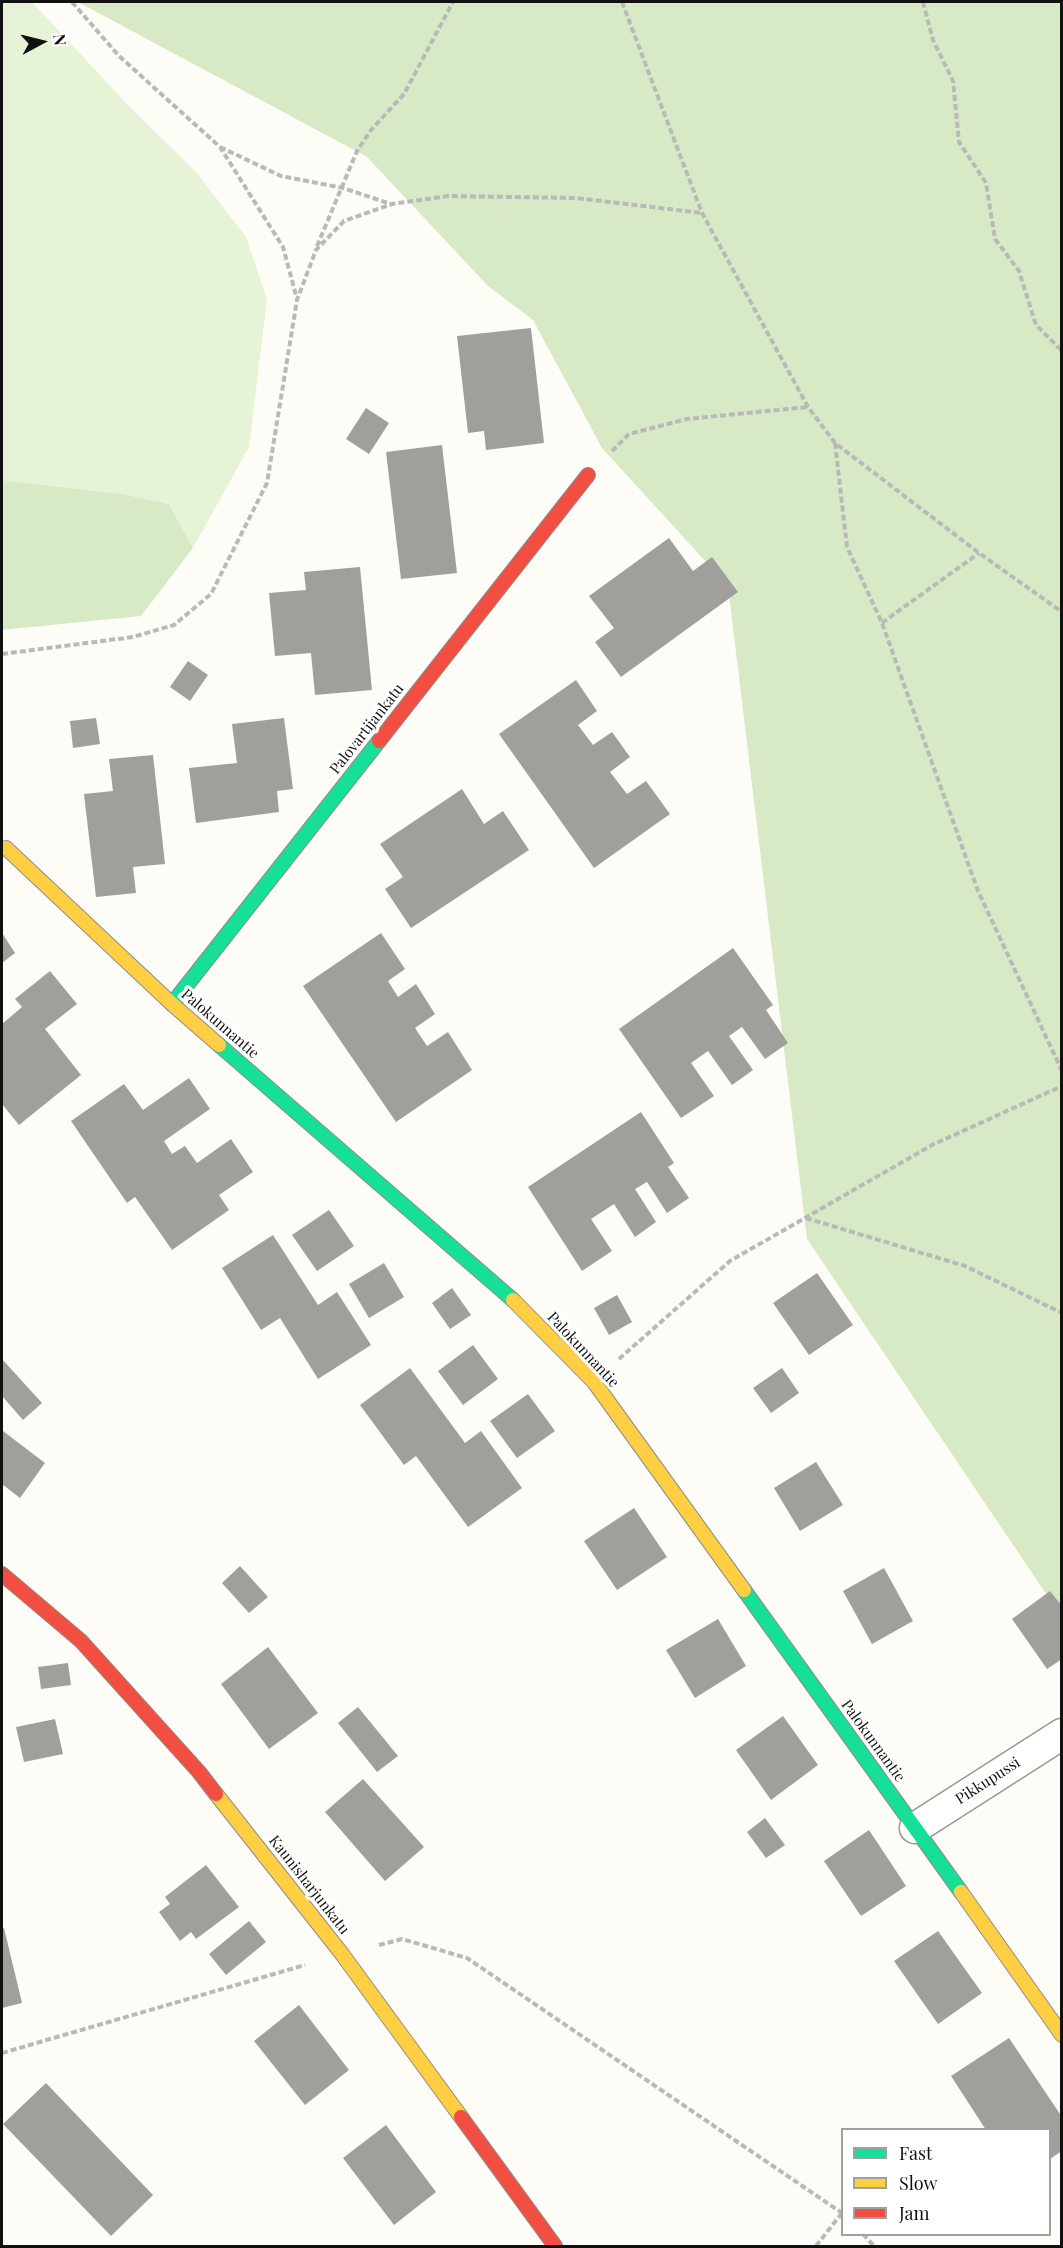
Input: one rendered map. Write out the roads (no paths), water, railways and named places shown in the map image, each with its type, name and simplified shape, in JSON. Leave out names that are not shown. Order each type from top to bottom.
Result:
[{"type":"street","name":"Palovartijankatu","points":[[171,1004],[588,475]]},
{"type":"street","name":"Palokunnantie","points":[[6,848],[171,1004],[517,1304],[594,1382],[1062,2035]]},
{"type":"street","name":"Kaunisharjunkatu","points":[[2,1574],[81,1641],[183,1755],[342,1954],[555,2247]]},
{"type":"street","name":"Pikkupussi","points":[[915,1828],[1062,1734]]}]
